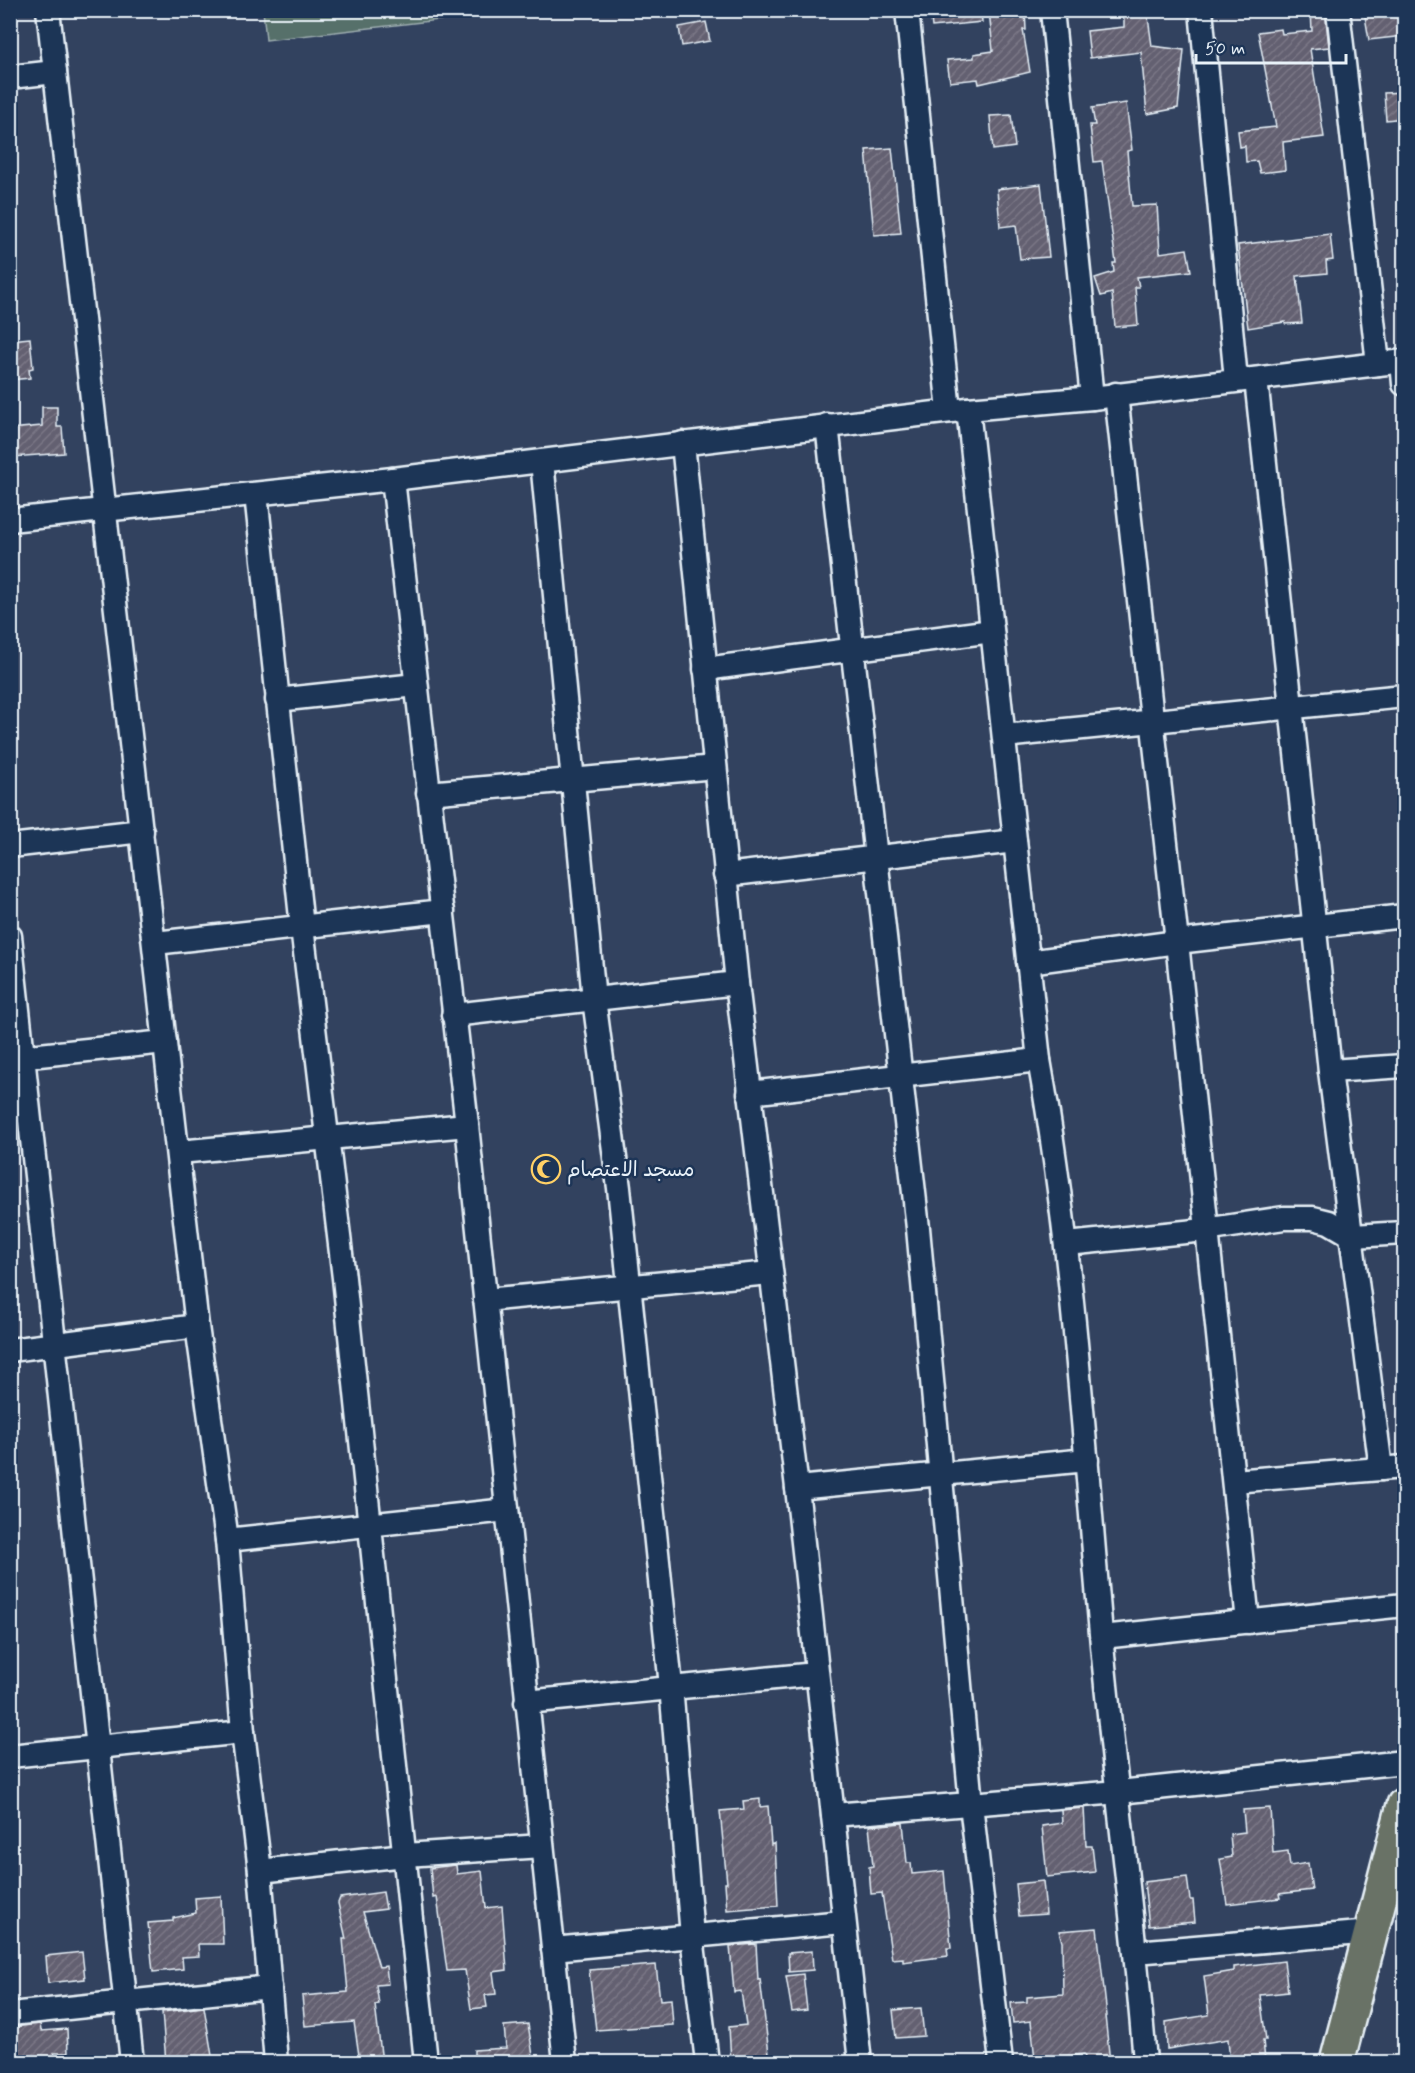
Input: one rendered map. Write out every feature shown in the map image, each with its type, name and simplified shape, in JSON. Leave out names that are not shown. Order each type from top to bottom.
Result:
[{"type":"main road","points":[[1337,2062],[1404,1805]]},
{"type":"street","points":[[48,10],[165,1042],[180,1152],[198,1326],[227,1540],[243,1732],[260,1871],[276,2062]]},
{"type":"street","points":[[907,10],[959,410],[993,631],[1039,1060],[1053,1140],[1067,1244],[1102,1637],[1136,1952],[1144,2062]]},
{"type":"street","points":[[1052,10],[1092,398]]},
{"type":"street","points":[[1201,10],[1246,379],[1290,708],[1330,1071],[1381,1468]]},
{"type":"street","points":[[1338,10],[1378,364]]},
{"type":"street","points":[[10,77],[55,72]]},
{"type":"street","points":[[10,520],[393,479],[827,425],[1092,398],[1403,361],[1404,384]]},
{"type":"street","points":[[1116,394],[1177,942],[1205,1230],[1248,1622]]},
{"type":"street","points":[[827,425],[901,1076],[943,1473],[971,1804],[1001,2062]]},
{"type":"street","points":[[683,443],[725,875],[860,2062]]},
{"type":"street","points":[[542,461],[594,999],[619,1188],[671,1686],[692,1936],[707,2062]]},
{"type":"street","points":[[393,479],[443,911],[565,2062]]},
{"type":"street","points":[[256,494],[370,1527],[426,2062]]},
{"type":"street","points":[[705,669],[993,631]]},
{"type":"street","points":[[277,700],[416,685]]},
{"type":"street","points":[[1004,736],[1404,696]]},
{"type":"street","points":[[428,793],[715,767]]},
{"type":"street","points":[[10,846],[142,831]]},
{"type":"street","points":[[725,875],[876,859],[1015,840]]},
{"type":"street","points":[[155,943],[443,911]]},
{"type":"street","points":[[1028,962],[1404,916]]},
{"type":"street","points":[[10,936],[17,1057],[54,1344],[132,2062]]},
{"type":"street","points":[[453,1015],[737,983]]},
{"type":"street","points":[[17,1057],[165,1042]]},
{"type":"street","points":[[749,1093],[1039,1060]]},
{"type":"street","points":[[1330,1071],[1404,1066]]},
{"type":"street","points":[[180,1152],[466,1125]]},
{"type":"street","points":[[1067,1244],[1205,1230],[1284,1218],[1313,1218],[1329,1222],[1353,1236],[1404,1233]]},
{"type":"street","points":[[485,1300],[771,1273]]},
{"type":"street","points":[[10,1350],[198,1326]]},
{"type":"street","points":[[796,1488],[1087,1460]]},
{"type":"street","points":[[1234,1481],[1404,1467]]},
{"type":"street","points":[[227,1540],[370,1527],[507,1510]]},
{"type":"street","points":[[1102,1637],[1404,1605]]},
{"type":"street","points":[[526,1702],[671,1686],[816,1674]]},
{"type":"street","points":[[10,1756],[243,1732]]},
{"type":"street","points":[[833,1815],[1119,1792],[1404,1762]]},
{"type":"street","points":[[260,1871],[405,1855],[542,1846]]},
{"type":"street","points":[[553,1948],[843,1922]]},
{"type":"street","points":[[1136,1952],[1371,1932]]},
{"type":"street","points":[[10,2014],[270,1987]]},
{"type":"green space","points":[[263,10],[518,10],[518,11],[266,40]]},
{"type":"building","points":[[930,10],[981,10],[982,22],[932,27]]},
{"type":"building","points":[[989,10],[1025,10],[1026,30],[1023,30],[1030,72],[979,84],[978,79],[950,82],[947,60],[974,58],[974,54],[993,51]]},
{"type":"building","points":[[1124,10],[1147,10],[1152,46],[1184,50],[1178,108],[1147,114],[1141,52],[1090,58],[1087,31],[1124,27]]},
{"type":"building","points":[[1311,10],[1325,10],[1329,47],[1310,49],[1324,137],[1283,142],[1285,170],[1260,173],[1257,161],[1246,162],[1245,146],[1240,147],[1238,131],[1276,127],[1258,32],[1281,29],[1282,34],[1312,31]]},
{"type":"building","points":[[1364,10],[1404,10],[1404,36],[1369,40]]},
{"type":"building","points":[[706,22],[710,41],[682,46],[679,27]]},
{"type":"building","points":[[1404,92],[1404,118],[1386,120],[1384,93]]},
{"type":"building","points":[[1126,103],[1132,150],[1127,151],[1132,206],[1157,205],[1160,253],[1187,249],[1191,271],[1137,277],[1139,287],[1135,287],[1138,325],[1115,327],[1112,293],[1101,296],[1095,278],[1114,272],[1113,263],[1116,263],[1102,161],[1094,162],[1090,125],[1095,125],[1092,108]]},
{"type":"building","points":[[1011,115],[1015,147],[993,150],[990,116]]},
{"type":"building","points":[[892,148],[901,233],[874,235],[866,150]]},
{"type":"building","points":[[1041,184],[1049,257],[1020,259],[1016,225],[1000,227],[997,189]]},
{"type":"building","points":[[1330,234],[1333,260],[1326,261],[1327,273],[1297,276],[1302,323],[1285,324],[1285,322],[1248,328],[1238,245]]},
{"type":"building","points":[[30,338],[33,368],[29,369],[30,378],[10,380],[10,340]]},
{"type":"building","points":[[42,407],[57,407],[57,427],[62,427],[64,453],[12,457],[10,429],[42,426]]},
{"type":"building","points":[[760,1799],[760,1807],[768,1806],[771,1845],[775,1843],[778,1906],[727,1910],[725,1883],[727,1883],[720,1811],[744,1809],[743,1801]]},
{"type":"building","points":[[1084,1808],[1086,1846],[1092,1846],[1095,1872],[1047,1877],[1042,1826],[1062,1823],[1061,1810]]},
{"type":"building","points":[[1270,1808],[1273,1853],[1288,1851],[1290,1866],[1308,1863],[1312,1890],[1279,1894],[1280,1898],[1227,1904],[1220,1859],[1232,1857],[1230,1834],[1245,1832],[1243,1810]]},
{"type":"building","points":[[903,1823],[907,1863],[911,1863],[912,1874],[944,1871],[951,1948],[947,1948],[948,1956],[903,1962],[903,1958],[892,1959],[882,1893],[871,1894],[869,1867],[873,1866],[869,1826]]},
{"type":"building","points":[[456,1865],[457,1874],[482,1871],[486,1908],[502,1906],[507,1970],[493,1972],[496,1994],[485,1995],[487,2007],[471,2009],[465,1970],[447,1971],[437,1897],[433,1898],[430,1868]]},
{"type":"building","points":[[1187,1877],[1190,1900],[1193,1900],[1195,1922],[1149,1926],[1144,1882]]},
{"type":"building","points":[[1043,1881],[1046,1914],[1019,1916],[1016,1884]]},
{"type":"building","points":[[383,1892],[386,1909],[363,1912],[379,1967],[386,1966],[388,1984],[376,1985],[379,2004],[375,2005],[382,2062],[360,2062],[354,2022],[305,2026],[302,1996],[348,1992],[343,1939],[346,1939],[338,1903],[340,1898]]},
{"type":"building","points":[[221,1896],[223,1944],[198,1944],[199,1956],[182,1957],[183,1969],[153,1972],[148,1923],[173,1921],[173,1918],[196,1913],[195,1898]]},
{"type":"building","points":[[1097,1928],[1110,2062],[1086,2062],[1084,2054],[1035,2060],[1031,2021],[1013,2023],[1011,2003],[1027,2002],[1027,1997],[1063,1994],[1062,1942],[1059,1931]]},
{"type":"building","points":[[756,1944],[758,1980],[760,1979],[770,2062],[731,2062],[729,2027],[746,2025],[741,1991],[734,1992],[730,1946]]},
{"type":"building","points":[[812,1951],[813,1970],[789,1972],[788,1953]]},
{"type":"building","points":[[82,1952],[85,1979],[48,1983],[46,1956]]},
{"type":"building","points":[[1284,1961],[1288,1992],[1260,1995],[1266,2040],[1263,2040],[1265,2061],[1230,2062],[1228,2039],[1167,2049],[1166,2022],[1209,2015],[1204,1976],[1234,1971],[1234,1967]]},
{"type":"building","points":[[656,1965],[660,2000],[671,1999],[673,2025],[596,2030],[589,1970]]},
{"type":"building","points":[[803,1974],[807,2010],[792,2012],[786,1976]]},
{"type":"building","points":[[204,2007],[213,2062],[166,2062],[162,2012]]},
{"type":"building","points":[[921,2008],[924,2036],[896,2038],[893,2010]]},
{"type":"building","points":[[40,2024],[41,2031],[67,2029],[68,2053],[54,2053],[56,2062],[19,2062],[13,2027]]},
{"type":"building","points":[[528,2024],[534,2062],[474,2062],[474,2050],[506,2048],[504,2026]]},
{"type":"place","name":"مسجد الاعتصام","points":[[546,1169]]}]
